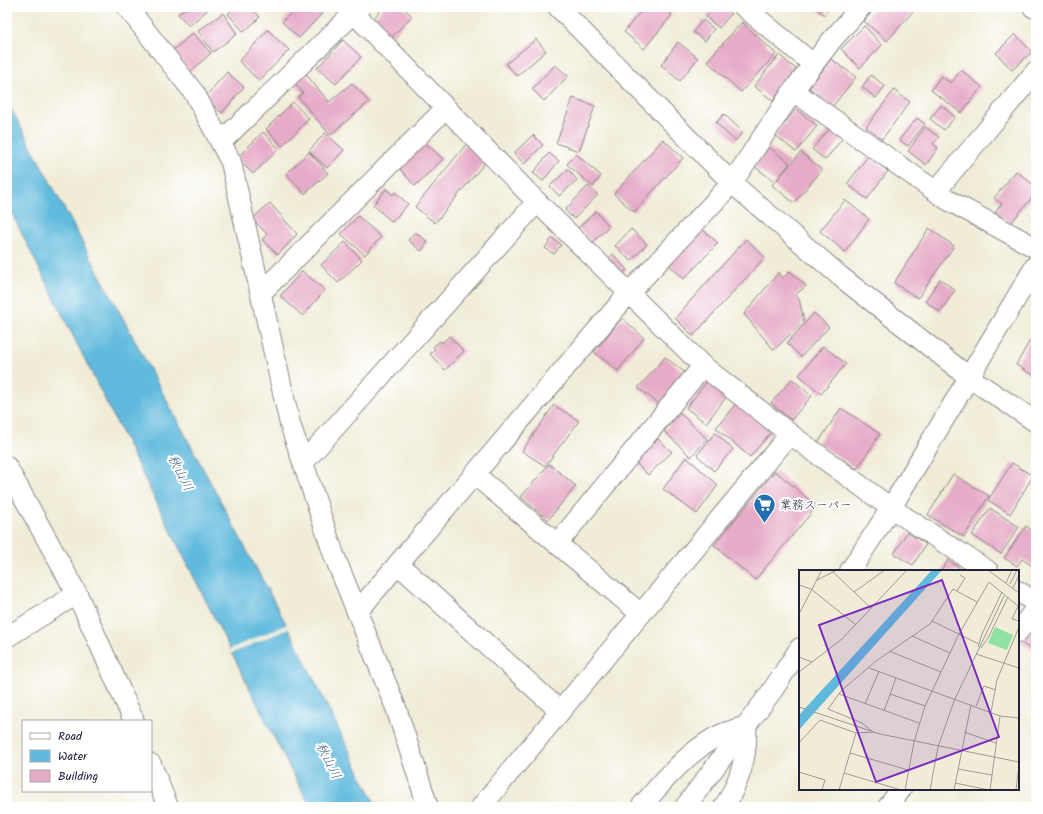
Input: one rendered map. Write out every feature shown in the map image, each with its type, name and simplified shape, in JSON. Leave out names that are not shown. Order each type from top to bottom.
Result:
[{"type":"street","points":[[127,7],[195,94],[231,162],[290,424],[334,555],[396,708],[428,807]]},
{"type":"street","points":[[558,7],[732,183],[841,277],[970,378],[1036,422]]},
{"type":"street","points":[[744,7],[813,64]]},
{"type":"street","points":[[357,612],[628,294],[732,183],[793,91],[813,64],[861,7]]},
{"type":"street","points":[[221,142],[354,9],[446,108],[537,202],[628,294],[703,366],[790,434],[891,508],[986,570]]},
{"type":"street","points":[[936,191],[1036,71]]},
{"type":"street","points":[[793,91],[948,200],[1036,248]]},
{"type":"street","points":[[261,293],[446,108]]},
{"type":"street","points":[[303,463],[537,202]]},
{"type":"street","points":[[851,570],[891,508],[970,378],[1036,264]]},
{"type":"street","points":[[557,544],[703,366]]},
{"type":"street","points":[[481,807],[790,434]]},
{"type":"street","points":[[8,471],[77,594],[134,720]]},
{"type":"street","points":[[474,474],[641,614]]},
{"type":"street","points":[[398,564],[560,711]]},
{"type":"street","points":[[1019,592],[1036,602]]},
{"type":"street","points":[[7,637],[77,594]]},
{"type":"street","points":[[1019,631],[1036,608]]},
{"type":"street","points":[[685,807],[746,726],[799,649]]},
{"type":"street","points":[[641,807],[668,774],[693,754],[721,735],[746,726]]},
{"type":"street","points":[[724,807],[742,770],[747,746],[746,726]]},
{"type":"street","points":[[152,767],[168,807]]},
{"type":"street","points":[[888,807],[900,790]]},
{"type":"water","name":"秋山川","points":[[7,101],[294,639],[377,807],[311,807],[288,765],[7,204]]},
{"type":"pier","points":[[288,624],[290,628],[230,654],[228,650]]},
{"type":"building","points":[[186,7],[211,7],[189,26],[178,14]]},
{"type":"building","points":[[235,7],[251,7],[260,17],[244,32],[228,14]]},
{"type":"building","points":[[297,7],[328,7],[299,38],[282,22]]},
{"type":"building","points":[[384,7],[402,7],[412,16],[391,38],[372,20]]},
{"type":"building","points":[[644,7],[662,7],[672,15],[644,49],[624,32]]},
{"type":"building","points":[[715,7],[723,7],[731,14],[719,28],[706,17]]},
{"type":"building","points":[[813,7],[830,7],[825,15]]},
{"type":"building","points":[[876,7],[912,7],[915,9],[887,41],[864,21]]},
{"type":"building","points":[[223,13],[237,34],[213,52],[198,31]]},
{"type":"building","points":[[703,20],[714,29],[705,41],[693,32]]},
{"type":"building","points":[[742,22],[776,54],[741,92],[707,61]]},
{"type":"building","points":[[864,26],[882,45],[860,68],[841,49]]},
{"type":"building","points":[[268,30],[289,50],[259,81],[239,61]]},
{"type":"building","points":[[193,33],[211,53],[190,72],[172,51]]},
{"type":"building","points":[[1015,34],[1032,52],[1012,70],[996,53]]},
{"type":"building","points":[[536,39],[546,51],[517,76],[506,64]]},
{"type":"building","points":[[343,40],[361,57],[336,84],[317,68]]},
{"type":"building","points":[[678,42],[698,58],[680,81],[661,65]]},
{"type":"building","points":[[779,55],[797,70],[773,101],[754,86]]},
{"type":"building","points":[[831,59],[856,77],[832,107],[809,88]]},
{"type":"building","points":[[555,65],[568,76],[544,101],[532,89]]},
{"type":"building","points":[[961,70],[982,87],[961,113],[931,90],[941,76],[951,83]]},
{"type":"building","points":[[227,72],[244,87],[222,113],[204,98]]},
{"type":"building","points":[[304,72],[329,102],[352,83],[369,102],[330,135],[298,97],[303,93],[293,81]]},
{"type":"building","points":[[871,75],[885,86],[876,98],[862,87]]},
{"type":"building","points":[[894,90],[910,102],[882,139],[866,127]]},
{"type":"building","points":[[573,98],[595,106],[579,151],[556,143]]},
{"type":"building","points":[[293,102],[309,119],[282,146],[266,129]]},
{"type":"building","points":[[941,105],[955,117],[944,130],[930,119]]},
{"type":"building","points":[[796,109],[817,126],[796,152],[775,135]]},
{"type":"building","points":[[724,114],[743,132],[735,141],[716,123]]},
{"type":"building","points":[[917,118],[925,124],[908,146],[899,140]]},
{"type":"building","points":[[831,127],[843,138],[825,160],[812,149]]},
{"type":"building","points":[[925,127],[939,137],[933,144],[938,148],[926,165],[908,151]]},
{"type":"building","points":[[263,132],[279,149],[253,174],[237,158]]},
{"type":"building","points":[[325,133],[344,150],[327,168],[309,151]]},
{"type":"building","points":[[533,135],[543,145],[524,164],[514,153]]},
{"type":"building","points":[[418,136],[443,159],[415,186],[393,161]]},
{"type":"building","points":[[663,139],[683,158],[634,212],[614,194]]},
{"type":"building","points":[[468,142],[488,159],[435,223],[415,207]]},
{"type":"building","points":[[769,147],[790,163],[777,180],[801,152],[822,170],[794,203],[772,185],[775,182],[754,166]]},
{"type":"building","points":[[309,152],[328,173],[305,194],[286,174]]},
{"type":"building","points":[[549,153],[559,161],[543,181],[533,173]]},
{"type":"building","points":[[576,154],[601,176],[593,187],[567,164]]},
{"type":"building","points":[[868,156],[888,171],[867,199],[847,184]]},
{"type":"building","points":[[568,169],[577,180],[559,196],[550,186]]},
{"type":"building","points":[[1016,171],[1036,187],[1036,193],[1010,224],[995,212],[1002,204],[994,198]]},
{"type":"building","points":[[588,186],[598,195],[574,219],[565,210]]},
{"type":"building","points":[[386,189],[393,195],[395,192],[408,204],[392,222],[373,205]]},
{"type":"building","points":[[845,200],[869,219],[845,252],[820,231]]},
{"type":"building","points":[[270,203],[297,234],[278,255],[262,240],[267,234],[252,219]]},
{"type":"building","points":[[596,211],[609,226],[592,243],[578,228]]},
{"type":"building","points":[[358,216],[381,237],[365,255],[341,234]]},
{"type":"building","points":[[929,228],[954,246],[918,298],[894,283]]},
{"type":"building","points":[[631,229],[647,244],[631,261],[615,246]]},
{"type":"building","points":[[702,229],[718,243],[684,279],[668,264]]},
{"type":"building","points":[[415,232],[428,242],[421,251],[408,240]]},
{"type":"building","points":[[552,238],[561,245],[554,254],[545,248]]},
{"type":"building","points":[[746,239],[765,257],[693,336],[675,318]]},
{"type":"building","points":[[345,242],[362,260],[338,283],[321,265]]},
{"type":"building","points":[[613,254],[627,270],[621,275],[607,260]]},
{"type":"building","points":[[302,271],[325,290],[303,316],[280,296]]},
{"type":"building","points":[[790,271],[806,286],[795,295],[799,299],[804,321],[774,350],[744,314],[779,272],[783,278]]},
{"type":"building","points":[[940,279],[955,290],[940,312],[925,301]]},
{"type":"building","points":[[814,313],[829,327],[801,357],[787,343]]},
{"type":"building","points":[[622,318],[644,338],[618,371],[594,352]]},
{"type":"building","points":[[1036,330],[1036,377],[1016,365]]},
{"type":"building","points":[[449,336],[464,351],[445,370],[430,354],[435,349],[433,347],[440,341],[442,343]]},
{"type":"building","points":[[823,346],[846,364],[821,394],[799,375]]},
{"type":"building","points":[[665,357],[688,375],[662,406],[638,388]]},
{"type":"building","points":[[792,379],[812,396],[791,420],[771,403]]},
{"type":"building","points":[[708,380],[728,395],[706,423],[686,408]]},
{"type":"building","points":[[737,402],[772,431],[750,457],[716,428]]},
{"type":"building","points":[[554,405],[579,421],[545,466],[522,451]]},
{"type":"building","points":[[841,408],[880,434],[857,469],[818,443]]},
{"type":"building","points":[[680,413],[707,439],[691,457],[664,431]]},
{"type":"building","points":[[715,433],[733,449],[714,471],[697,455]]},
{"type":"building","points":[[658,439],[672,452],[648,475],[635,462]]},
{"type":"building","points":[[686,457],[718,485],[697,514],[663,489]]},
{"type":"building","points":[[1012,463],[1033,476],[1010,514],[988,500]]},
{"type":"building","points":[[549,464],[576,486],[548,520],[521,497]]},
{"type":"building","name":"業務スーパー","points":[[775,471],[817,506],[755,580],[714,545]]},
{"type":"building","points":[[953,474],[989,496],[964,537],[928,515]]},
{"type":"building","points":[[990,508],[1019,527],[1001,554],[972,535]]},
{"type":"building","points":[[1026,526],[1036,533],[1036,551],[1034,553],[1036,555],[1036,561],[1032,566],[1022,559],[1017,566],[1004,558]]},
{"type":"building","points":[[907,532],[926,544],[913,565],[894,554]]},
{"type":"building","points":[[948,560],[963,570],[942,570]]},
{"type":"building","points":[[1034,621],[1036,623],[1036,653],[1020,642]]},
{"type":"place","name":"業務スーパー","points":[[765,524]]}]
